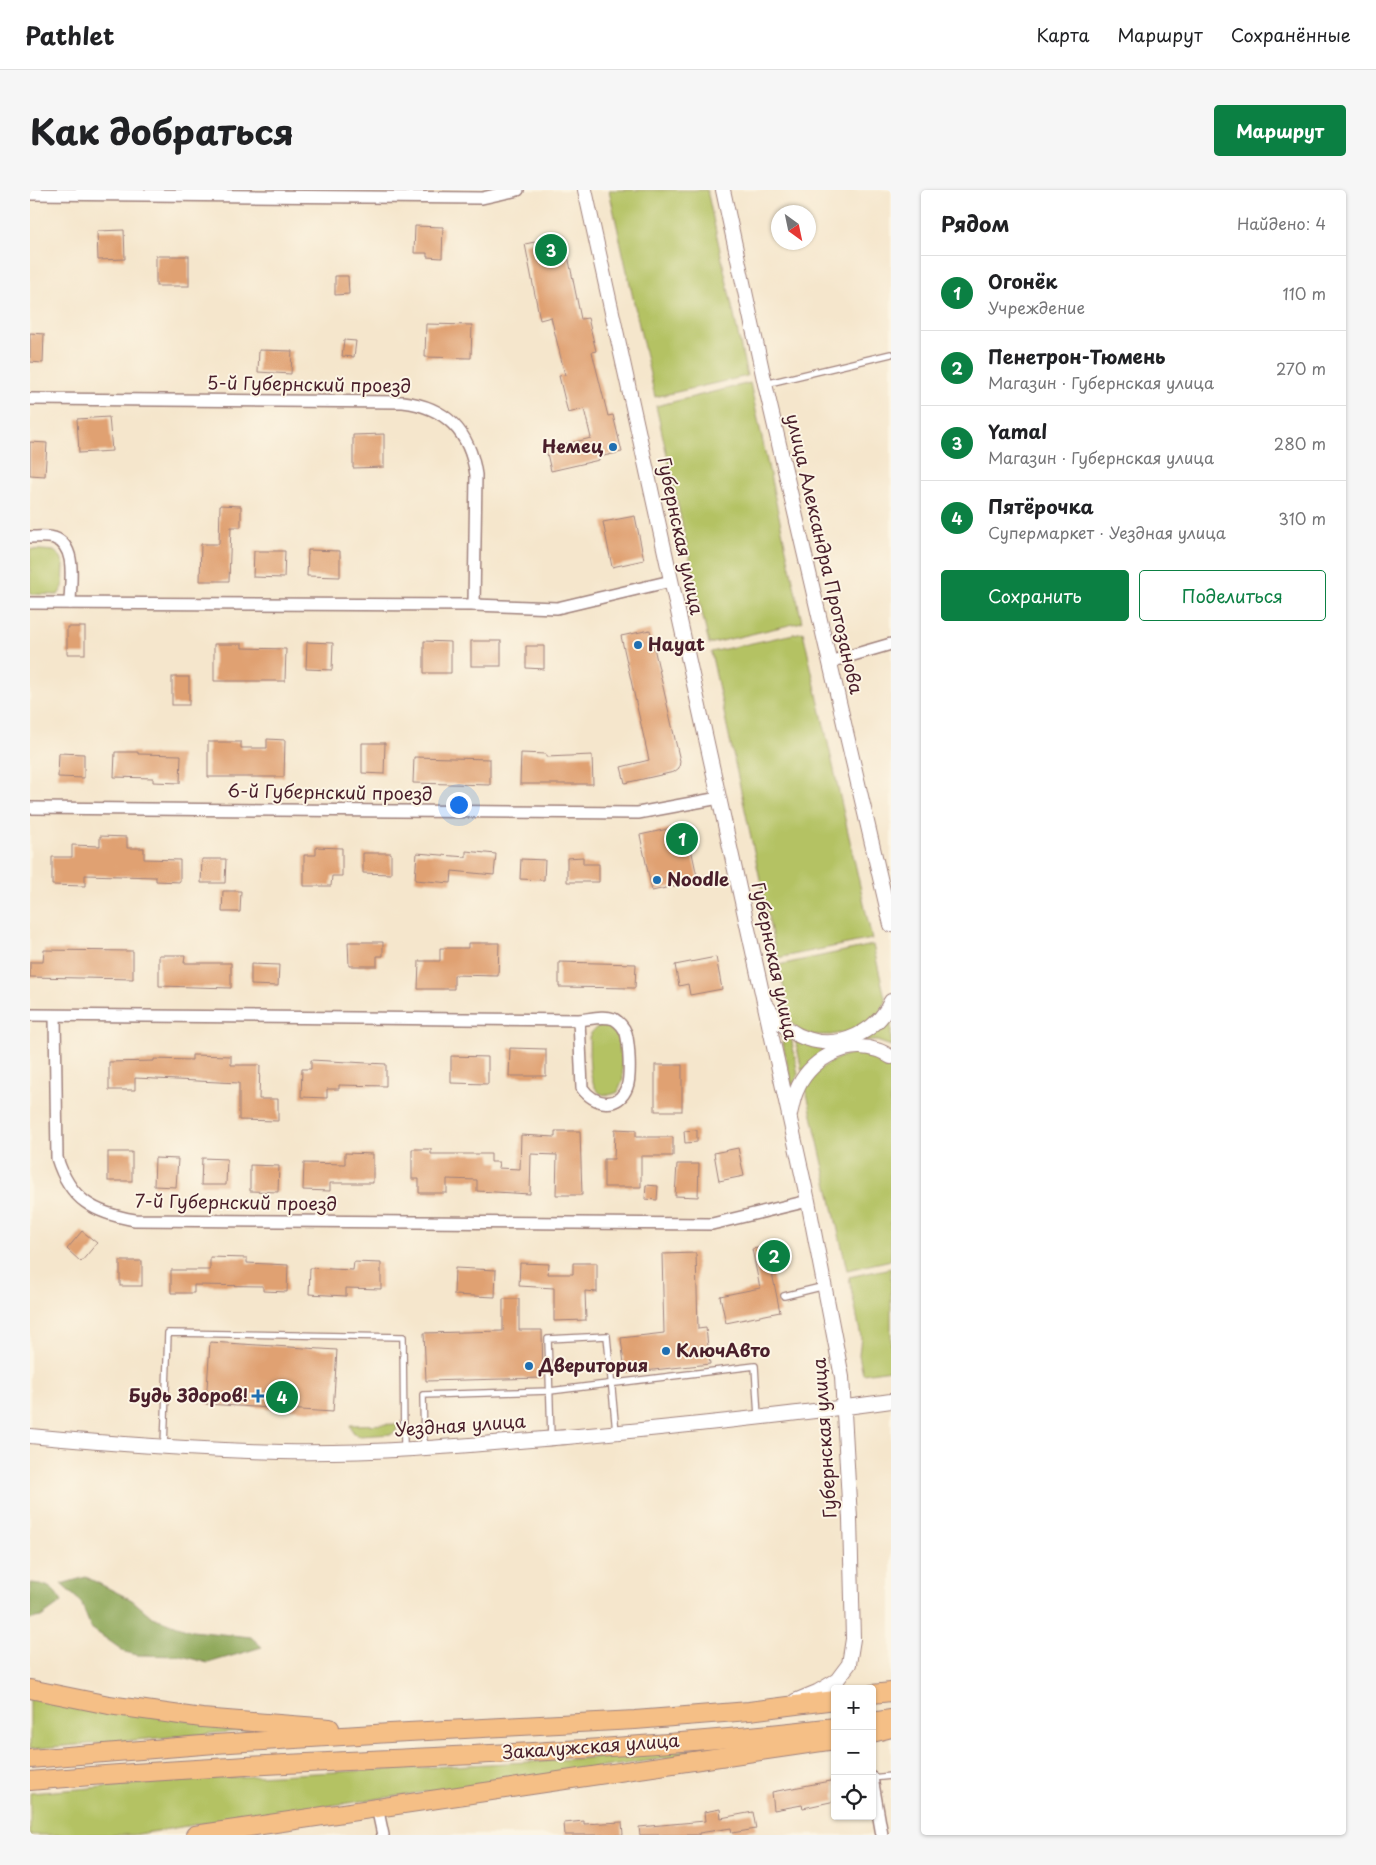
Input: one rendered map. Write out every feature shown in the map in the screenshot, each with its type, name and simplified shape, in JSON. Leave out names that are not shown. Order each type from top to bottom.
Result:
[{"type":"main road","points":[[30,1689],[109,1705],[202,1718],[390,1732]]},
{"type":"main road","points":[[876,1694],[891,1692]]},
{"type":"main road","points":[[30,1759],[390,1732],[635,1720],[831,1700]]},
{"type":"main road","points":[[876,1721],[891,1719]]},
{"type":"main road","name":"Закалужская улица","points":[[30,1782],[210,1768],[346,1762],[724,1739],[831,1726]]},
{"type":"main road","points":[[876,1733],[891,1728]]},
{"type":"main road","points":[[195,1835],[831,1741]]},
{"type":"street","points":[[30,194],[482,198],[518,190]]},
{"type":"street","name":"Губернская улица","points":[[585,190],[808,1201],[842,1377],[850,1519],[853,1639],[848,1664],[837,1680],[817,1692],[778,1707]]},
{"type":"street","name":"улица Александра Протозанова","points":[[723,190],[765,384],[891,925]]},
{"type":"street","name":"5-й Губернский проезд","points":[[30,399],[403,402],[430,408],[454,424],[470,447],[474,461],[476,475],[474,605]]},
{"type":"street","points":[[30,537],[56,539],[64,544],[69,552],[70,603]]},
{"type":"street","points":[[30,603],[474,605],[557,608],[671,581]]},
{"type":"street","points":[[830,662],[891,644]]},
{"type":"street","name":"6-й Губернский проезд","points":[[30,808],[638,813],[719,798]]},
{"type":"street","points":[[762,999],[776,1019],[792,1032],[809,1040],[832,1042],[851,1038],[869,1030],[886,1012],[891,1001]]},
{"type":"street","points":[[30,1016],[580,1020],[604,1017],[613,1019],[621,1024],[626,1032],[629,1079],[627,1088],[622,1096],[614,1101],[605,1103],[595,1101],[582,1088],[580,1020]]},
{"type":"street","name":"7-й Губернский проезд","points":[[55,1016],[55,1142],[59,1165],[68,1185],[77,1196],[88,1205],[115,1217],[135,1220],[712,1224],[808,1201]]},
{"type":"street","points":[[789,1119],[796,1091],[810,1069],[828,1055],[852,1047],[876,1050],[891,1057]]},
{"type":"street","name":"Уездная улица","points":[[30,1436],[120,1445],[283,1452],[404,1449],[616,1432],[891,1401]]},
{"type":"street","points":[[876,1801],[882,1835]]},
{"type":"street","points":[[377,1807],[383,1835]]},
{"type":"lane","points":[[765,384],[891,354]]},
{"type":"lane","points":[[784,1296],[825,1286]]},
{"type":"lane","points":[[164,1447],[168,1333],[402,1337],[404,1449]]},
{"type":"lane","points":[[551,1438],[548,1340],[607,1336],[616,1432]]},
{"type":"lane","points":[[424,1448],[423,1395],[550,1392],[755,1366],[758,1417]]},
{"type":"lane","points":[[876,1778],[891,1776]]},
{"type":"green space","points":[[609,190],[707,190],[747,376],[655,397]]},
{"type":"green space","points":[[750,383],[802,622],[709,644],[656,406]]},
{"type":"green space","points":[[30,549],[54,551],[61,557],[64,565],[63,587],[58,595],[30,594]]},
{"type":"green space","points":[[803,632],[872,939],[777,958],[711,652]]},
{"type":"green space","points":[[873,945],[886,1002],[880,1013],[856,1030],[831,1035],[814,1035],[800,1031],[791,1022],[779,965]]},
{"type":"green space","points":[[891,1018],[891,1046],[877,1041],[862,1041],[876,1032]]},
{"type":"green space","points":[[607,1024],[616,1029],[620,1035],[623,1079],[618,1092],[607,1095],[600,1093],[595,1087],[592,1078],[589,1037],[596,1028]]},
{"type":"green space","points":[[780,1030],[791,1036],[798,1075],[792,1087]]},
{"type":"green space","points":[[795,1038],[832,1047],[802,1071]]},
{"type":"green space","points":[[854,1052],[874,1055],[891,1063],[891,1260],[847,1270],[806,1089],[815,1075],[826,1065]]},
{"type":"green space","points":[[891,1268],[891,1370],[863,1374],[859,1355],[861,1337],[849,1277]]},
{"type":"green space","points":[[398,1424],[396,1431],[392,1434],[359,1436],[353,1432],[350,1425]]},
{"type":"green space","points":[[86,1577],[132,1600],[152,1617],[192,1631],[251,1637],[262,1647],[208,1663],[182,1656],[137,1655],[125,1652],[91,1628],[81,1602],[61,1584]]},
{"type":"green space","points":[[30,1583],[49,1587],[62,1602],[41,1617],[30,1619]]},
{"type":"green space","points":[[30,1696],[252,1730],[30,1749]]},
{"type":"green space","points":[[775,1743],[199,1824],[133,1835],[30,1835],[30,1793],[199,1779],[546,1761]]},
{"type":"building","points":[[415,226],[443,227],[442,258],[427,257],[427,253],[414,253]]},
{"type":"building","points":[[124,230],[125,259],[98,260],[97,231]]},
{"type":"building","points":[[564,236],[581,319],[588,318],[596,351],[592,352],[608,416],[613,415],[622,452],[599,457],[599,460],[551,471],[546,449],[591,438],[584,409],[568,413],[559,376],[565,375],[551,317],[540,320],[525,244]]},
{"type":"building","points":[[156,256],[189,256],[189,286],[156,286]]},
{"type":"building","points":[[335,276],[348,276],[349,294],[335,295]]},
{"type":"building","points":[[426,324],[472,325],[471,358],[425,357]]},
{"type":"building","points":[[30,333],[44,334],[43,363],[30,362]]},
{"type":"building","points":[[344,340],[356,341],[354,357],[342,356]]},
{"type":"building","points":[[259,350],[292,351],[291,374],[258,372]]},
{"type":"building","points":[[109,417],[112,451],[79,453],[77,419]]},
{"type":"building","points":[[384,434],[384,467],[353,468],[353,435]]},
{"type":"building","points":[[30,442],[47,443],[45,476],[30,475]]},
{"type":"building","points":[[220,505],[241,506],[241,527],[231,527],[229,581],[200,581],[201,544],[219,544]]},
{"type":"building","points":[[635,516],[644,560],[612,567],[603,522]]},
{"type":"building","points":[[308,550],[340,551],[340,577],[307,576]]},
{"type":"building","points":[[254,551],[285,551],[284,578],[253,577]]},
{"type":"building","points":[[67,627],[85,627],[85,654],[67,654]]},
{"type":"building","points":[[650,630],[680,761],[679,768],[674,772],[625,783],[621,767],[649,760],[621,636]]},
{"type":"building","points":[[424,641],[451,642],[451,673],[424,673]]},
{"type":"building","points":[[471,641],[501,641],[501,666],[471,666]]},
{"type":"building","points":[[307,642],[333,643],[332,670],[306,669]]},
{"type":"building","points":[[214,644],[242,644],[242,648],[286,649],[285,681],[214,681]]},
{"type":"building","points":[[526,646],[544,646],[544,669],[526,668]]},
{"type":"building","points":[[172,677],[189,677],[189,705],[172,705]]},
{"type":"building","points":[[267,739],[285,740],[284,777],[208,777],[208,742],[241,742],[241,748],[267,748]]},
{"type":"building","points":[[362,743],[385,743],[384,774],[362,773]]},
{"type":"building","points":[[115,752],[181,755],[180,783],[153,782],[153,778],[114,777]]},
{"type":"building","points":[[59,753],[84,754],[84,778],[58,777]]},
{"type":"building","points":[[521,753],[546,754],[546,757],[592,755],[593,784],[520,784]]},
{"type":"building","points":[[414,757],[490,759],[490,785],[413,783]]},
{"type":"building","points":[[686,825],[698,881],[652,891],[640,835]]},
{"type":"building","points":[[100,836],[127,837],[127,848],[144,848],[144,859],[180,860],[180,882],[156,881],[156,877],[85,875],[85,886],[52,885],[52,857],[72,857],[72,845],[100,846]]},
{"type":"building","points":[[316,847],[342,848],[342,876],[332,876],[331,886],[304,886],[304,855],[316,855]]},
{"type":"building","points":[[466,851],[496,854],[494,875],[452,871],[451,883],[415,880],[417,853],[466,857]]},
{"type":"building","points":[[363,853],[391,853],[391,874],[363,873]]},
{"type":"building","points":[[583,857],[583,864],[599,864],[599,882],[567,882],[567,858]]},
{"type":"building","points":[[202,859],[226,859],[225,883],[201,883]]},
{"type":"building","points":[[521,859],[545,860],[544,880],[520,879]]},
{"type":"building","points":[[223,891],[241,891],[240,912],[222,912]]},
{"type":"building","points":[[348,942],[383,942],[383,956],[377,956],[377,966],[349,966]]},
{"type":"building","points":[[468,943],[499,943],[498,976],[454,975],[454,989],[418,989],[419,961],[440,961],[440,948],[468,948]]},
{"type":"building","points":[[44,950],[133,951],[133,979],[30,977],[30,962],[43,962]]},
{"type":"building","points":[[159,955],[185,955],[184,963],[231,963],[231,988],[159,986]]},
{"type":"building","points":[[716,957],[722,989],[690,995],[688,984],[679,986],[675,965]]},
{"type":"building","points":[[559,962],[636,964],[635,988],[559,987]]},
{"type":"building","points":[[251,964],[279,965],[278,986],[251,985]]},
{"type":"building","points":[[510,1048],[546,1049],[546,1076],[509,1076]]},
{"type":"building","points":[[192,1055],[231,1056],[231,1065],[260,1065],[259,1099],[278,1099],[278,1121],[239,1120],[239,1083],[135,1078],[135,1090],[109,1090],[109,1062],[154,1061],[154,1059],[192,1060]]},
{"type":"building","points":[[451,1056],[488,1057],[488,1084],[451,1083]]},
{"type":"building","points":[[311,1060],[386,1064],[386,1086],[339,1085],[339,1089],[327,1089],[327,1098],[301,1097],[302,1069],[311,1069]]},
{"type":"building","points":[[655,1065],[682,1065],[682,1111],[655,1111]]},
{"type":"building","points":[[615,1129],[636,1130],[636,1137],[673,1137],[673,1156],[641,1156],[641,1187],[604,1187],[604,1159],[614,1159]]},
{"type":"building","points":[[697,1130],[697,1142],[685,1143],[684,1131]]},
{"type":"building","points":[[555,1131],[580,1131],[582,1195],[556,1195],[557,1155],[531,1154],[530,1194],[477,1191],[477,1180],[447,1179],[447,1193],[419,1193],[419,1179],[412,1179],[412,1149],[431,1149],[431,1154],[491,1154],[491,1162],[499,1162],[498,1168],[520,1169],[521,1135],[555,1137]]},
{"type":"building","points":[[738,1148],[744,1176],[719,1181],[714,1153]]},
{"type":"building","points":[[108,1152],[132,1152],[132,1181],[108,1181]]},
{"type":"building","points":[[345,1153],[373,1154],[373,1183],[330,1183],[330,1191],[303,1190],[304,1163],[345,1164]]},
{"type":"building","points":[[155,1158],[178,1159],[176,1187],[154,1186]]},
{"type":"building","points":[[202,1158],[227,1159],[226,1185],[201,1185]]},
{"type":"building","points":[[677,1164],[699,1164],[698,1197],[675,1196]]},
{"type":"building","points":[[250,1165],[279,1166],[278,1192],[250,1191]]},
{"type":"building","points":[[646,1185],[658,1186],[657,1200],[645,1199]]},
{"type":"building","points":[[82,1231],[97,1243],[81,1262],[67,1249]]},
{"type":"building","points":[[780,1244],[785,1270],[772,1273],[780,1312],[726,1323],[720,1296],[760,1288],[752,1249]]},
{"type":"building","points":[[696,1253],[698,1329],[706,1328],[710,1364],[625,1373],[621,1338],[664,1333],[662,1254]]},
{"type":"building","points":[[210,1257],[247,1258],[247,1263],[288,1265],[287,1292],[263,1291],[263,1286],[194,1285],[194,1293],[171,1293],[171,1270],[210,1270]]},
{"type":"building","points":[[120,1261],[142,1261],[142,1286],[120,1286]]},
{"type":"building","points":[[354,1262],[381,1263],[381,1289],[346,1288],[346,1296],[309,1294],[310,1268],[353,1270]]},
{"type":"building","points":[[520,1263],[549,1264],[548,1274],[573,1274],[573,1263],[597,1263],[597,1292],[585,1291],[586,1320],[554,1321],[554,1288],[519,1286]]},
{"type":"building","points":[[455,1268],[496,1270],[495,1297],[454,1295]]},
{"type":"building","points":[[503,1299],[519,1299],[519,1330],[542,1330],[543,1378],[426,1381],[424,1333],[503,1331]]},
{"type":"building","points":[[210,1342],[337,1350],[333,1412],[206,1404]]},
{"type":"building","points":[[831,1781],[831,1802],[803,1808],[802,1805],[774,1810],[772,1792]]},
{"type":"building","points":[[720,1809],[721,1818],[753,1812],[756,1829],[732,1833],[731,1828],[699,1833],[699,1835],[640,1835],[639,1827],[705,1821],[704,1812]]},
{"type":"building","points":[[584,1821],[584,1824],[622,1822],[623,1835],[565,1835],[564,1823]]},
{"type":"place","name":"Yamal","points":[[551,250]]},
{"type":"place","name":"Немец","points":[[613,447]]},
{"type":"place","name":"Hayat","points":[[638,645]]},
{"type":"place","name":"Огонёк","points":[[682,839]]},
{"type":"place","name":"Noodle","points":[[657,880]]},
{"type":"place","name":"Пенетрон-Тюмень","points":[[774,1256]]},
{"type":"place","name":"КлючАвто","points":[[666,1351]]},
{"type":"place","name":"Дверитория","points":[[529,1366]]},
{"type":"place","name":"Будь Здоров!","points":[[258,1396]]},
{"type":"place","name":"Пятёрочка","points":[[282,1397]]}]
